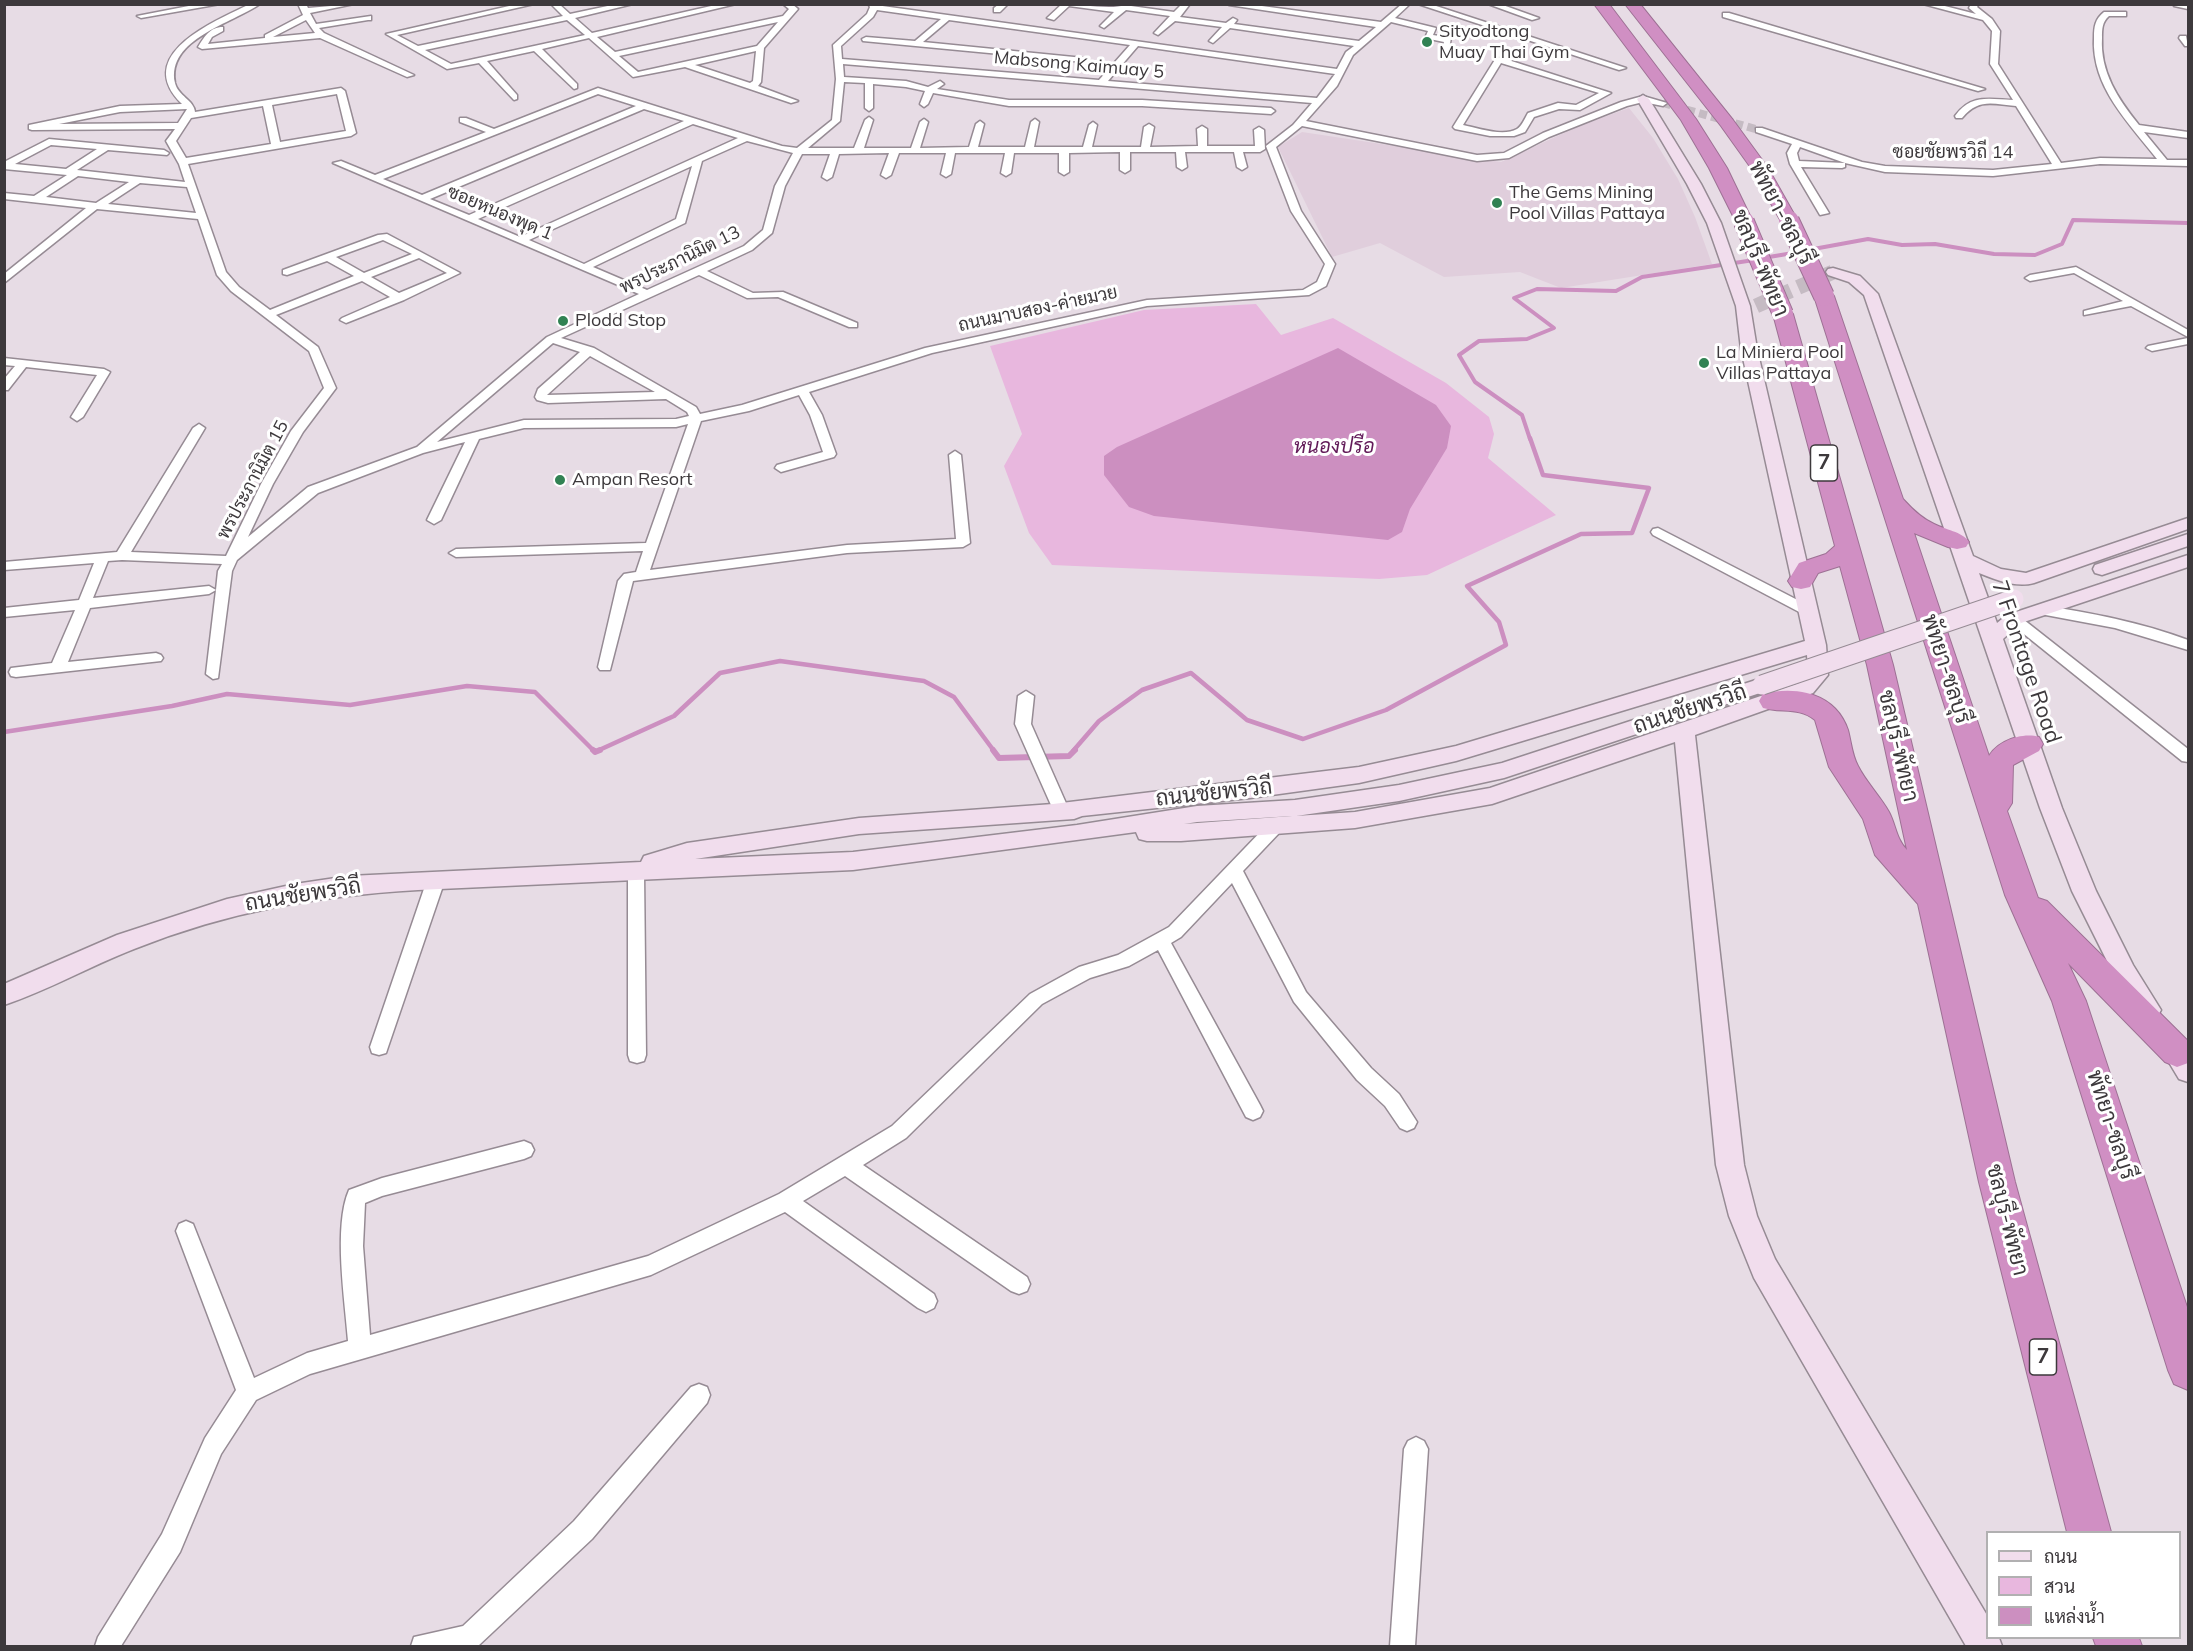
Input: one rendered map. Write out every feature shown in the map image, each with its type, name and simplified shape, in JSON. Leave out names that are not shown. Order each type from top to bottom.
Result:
[{"type":"highway","name":"ชลบุรี-พัทยา","points":[[1601,4],[1688,119],[1718,168],[1783,314],[1880,665],[1997,1182],[2088,1531]]},
{"type":"highway","name":"พัทยา-ชลบุรี","points":[[1632,4],[1727,123],[1759,168],[1789,222],[1824,296],[2021,895],[2069,1001],[2135,1199],[2188,1370]]},
{"type":"highway","points":[[1892,501],[1909,519],[1961,550]]},
{"type":"highway","points":[[1801,581],[1808,568],[1835,559],[1848,547]]},
{"type":"highway","points":[[1767,693],[1816,706],[1826,714],[1833,728],[1843,767],[1876,817],[1886,847],[1934,901]]},
{"type":"highway","points":[[1997,821],[1999,761],[2007,751],[2029,744]]},
{"type":"highway","points":[[2021,895],[2183,1062]]},
{"type":"main road","points":[[1643,99],[1694,184],[1746,302],[1749,349],[1816,645]]},
{"type":"main road","name":"7 Frontage Road","points":[[1833,272],[1848,274],[1862,282],[1871,294],[2029,744],[2088,904],[2133,987],[2183,1062]]},
{"type":"main road","points":[[2040,610],[2015,603],[2004,595],[2005,587],[2188,523]]},
{"type":"main road","name":"ถนนชัยพรวิถี","points":[[1077,832],[1181,833],[1275,827],[1354,820],[1492,796],[1684,729],[1767,693],[2014,599],[2188,540]]},
{"type":"main road","points":[[1961,550],[1990,573],[2006,578],[2027,579]]},
{"type":"main road","points":[[1992,638],[2014,619],[2188,561]]},
{"type":"main road","name":"ถนนชัยพรวิถี","points":[[4,994],[126,942],[227,908],[296,893],[349,885],[436,880],[628,872],[853,861],[1077,832],[1178,816],[1295,808],[1399,793],[1504,770],[1767,693],[1806,688],[1818,675],[1816,645],[1456,753],[1359,775],[1250,790],[1061,810],[859,826],[687,852],[628,872]]},
{"type":"main road","points":[[1684,729],[1730,1165],[1743,1216],[1764,1268],[1985,1647]]},
{"type":"main road","name":"ถนนชัยพรวิถี","points":[[1061,810],[1178,816]]},
{"type":"main road","points":[[853,861],[859,826]]},
{"type":"street","points":[[141,16],[216,4]]},
{"type":"street","points":[[190,110],[171,86],[170,67],[182,48],[197,34],[257,4]]},
{"type":"street","points":[[270,4],[209,35],[202,47],[321,35]]},
{"type":"street","points":[[259,41],[305,10],[351,4]]},
{"type":"street","points":[[531,4],[390,34],[450,67],[733,4]]},
{"type":"street","points":[[554,4],[636,75],[760,48]]},
{"type":"street","points":[[416,49],[630,4]]},
{"type":"street","points":[[751,87],[756,82],[760,48],[794,9],[786,4]]},
{"type":"street","points":[[997,10],[1005,4]]},
{"type":"street","points":[[1051,18],[1068,4],[1124,8],[1227,26],[1360,44]]},
{"type":"street","points":[[1158,33],[1187,4]]},
{"type":"street","points":[[1421,4],[1622,68]]},
{"type":"street","points":[[1491,4],[1535,18]]},
{"type":"street","points":[[1926,4],[1987,19]]},
{"type":"street","points":[[1975,4],[1973,8],[1996,27],[1999,36],[1994,64],[1985,83],[1987,100]]},
{"type":"street","points":[[2177,4],[2188,7]]},
{"type":"street","points":[[1233,5],[1386,22],[1433,30],[1428,36],[1449,40],[1445,52]]},
{"type":"street","name":"ถนนมาบสอง-ค่ายมวย","points":[[419,450],[524,424],[676,423],[745,408],[929,350],[1147,303],[1305,293],[1322,284],[1330,264],[1296,211],[1271,147],[1300,123],[1334,84],[1349,54],[1406,5]]},
{"type":"street","points":[[873,6],[1025,28],[1062,46],[1084,60],[1078,67]]},
{"type":"street","name":"พรประภานิมิต 13","points":[[419,450],[551,339],[748,248],[768,231],[780,186],[799,151],[836,121],[840,79],[837,45],[870,15],[873,6]]},
{"type":"street","points":[[1104,26],[1124,8]]},
{"type":"street","points":[[305,10],[313,27],[321,35],[410,75]]},
{"type":"street","points":[[1213,41],[1239,13]]},
{"type":"street","points":[[2123,14],[2107,14],[2100,21],[2096,43],[2098,60],[2110,91],[2164,162]]},
{"type":"street","points":[[1725,15],[1985,83]]},
{"type":"street","points":[[915,45],[948,17]]},
{"type":"street","points":[[313,27],[368,18]]},
{"type":"street","points":[[614,55],[787,18]]},
{"type":"street","points":[[1018,37],[1025,28]]},
{"type":"street","points":[[927,35],[1012,45],[1004,54]]},
{"type":"street","points":[[333,41],[350,37]]},
{"type":"street","points":[[866,39],[1004,54],[1062,46],[1136,44],[1340,72]]},
{"type":"street","points":[[1102,82],[1136,44]]},
{"type":"street","points":[[536,48],[574,86]]},
{"type":"street","points":[[968,68],[985,52]]},
{"type":"street","points":[[481,60],[514,97]]},
{"type":"street","points":[[1523,130],[1531,115],[1558,106],[1577,108],[1607,93],[1499,60],[1458,127],[1507,135],[1523,130],[1546,135]]},
{"type":"street","name":"Mabsong Kaimuay 5","points":[[838,61],[1317,101]]},
{"type":"street","points":[[685,64],[794,101]]},
{"type":"street","points":[[1994,64],[2058,165]]},
{"type":"street","points":[[924,104],[931,88],[952,78],[1020,84]]},
{"type":"street","points":[[840,79],[931,88],[953,95],[1009,103],[1142,103],[1271,111]]},
{"type":"street","points":[[869,82],[869,108]]},
{"type":"street","points":[[181,162],[351,133],[341,91],[267,104],[190,110],[120,109],[33,128],[182,126]]},
{"type":"street","points":[[376,178],[598,91],[781,149],[799,151],[1260,149],[1259,130]]},
{"type":"street","points":[[1300,123],[1477,158],[1506,156],[1546,135],[1643,99],[1663,102]]},
{"type":"street","points":[[1959,116],[1968,105],[1987,100],[2018,103]]},
{"type":"street","points":[[267,104],[276,146]]},
{"type":"street","points":[[423,198],[643,106]]},
{"type":"street","name":"พรประภานิมิต 15","points":[[190,110],[171,141],[191,185],[221,273],[235,289],[314,349],[330,388],[297,431],[267,484],[229,560]]},
{"type":"street","points":[[463,120],[495,132]]},
{"type":"street","points":[[858,151],[869,120]]},
{"type":"street","points":[[471,218],[692,121]]},
{"type":"street","points":[[915,150],[924,122]]},
{"type":"street","points":[[1029,150],[1035,122]]},
{"type":"street","points":[[973,150],[980,124]]},
{"type":"street","points":[[1088,150],[1092,125]]},
{"type":"street","points":[[1145,150],[1149,127]]},
{"type":"street","points":[[2138,128],[2188,135]]},
{"type":"street","points":[[1202,129],[1203,150]]},
{"type":"street","name":"ซอยชัยพรวิถี 14","points":[[1759,130],[1796,145],[1860,165],[1885,170],[1993,173],[2100,161],[2188,163]]},
{"type":"street","points":[[521,240],[746,138]]},
{"type":"street","points":[[5,166],[49,142],[164,153]]},
{"type":"street","points":[[1796,145],[1792,153],[1795,164],[1824,213]]},
{"type":"street","points":[[34,200],[106,147]]},
{"type":"street","points":[[1238,149],[1242,167]]},
{"type":"street","points":[[886,175],[895,150]]},
{"type":"street","points":[[946,174],[951,150]]},
{"type":"street","points":[[1006,173],[1010,150]]},
{"type":"street","points":[[1064,150],[1064,172]]},
{"type":"street","points":[[1125,150],[1125,170]]},
{"type":"street","points":[[1180,150],[1182,167]]},
{"type":"street","points":[[827,177],[835,151]]},
{"type":"street","points":[[585,267],[681,221],[698,160]]},
{"type":"street","name":"ซอยหนองพุด 1","points":[[338,163],[649,295]]},
{"type":"street","points":[[1795,164],[1860,165]]},
{"type":"street","points":[[5,166],[191,185]]},
{"type":"street","points":[[4,175],[17,167]]},
{"type":"street","points":[[4,280],[96,206],[139,179]]},
{"type":"street","points":[[4,196],[203,217]]},
{"type":"street","points":[[287,272],[384,237],[455,273],[346,320]]},
{"type":"street","points":[[269,314],[422,255]]},
{"type":"street","points":[[328,256],[400,298]]},
{"type":"street","points":[[2030,278],[2076,270],[2188,334]]},
{"type":"street","points":[[699,271],[751,296],[779,294],[854,325]]},
{"type":"street","points":[[2088,313],[2133,302]]},
{"type":"street","points":[[551,339],[590,350],[669,395],[692,410],[696,418],[642,573]]},
{"type":"street","points":[[2152,348],[2188,341]]},
{"type":"street","points":[[590,350],[542,392],[541,397],[548,399],[669,395]]},
{"type":"street","points":[[4,361],[105,372],[77,417]]},
{"type":"street","points":[[4,387],[23,363]]},
{"type":"street","points":[[781,468],[830,454],[816,415],[802,390]]},
{"type":"street","points":[[122,556],[200,428]]},
{"type":"street","points":[[434,520],[474,436]]},
{"type":"street","points":[[213,674],[222,583],[229,560],[313,490],[419,450]]},
{"type":"street","points":[[605,667],[625,581],[629,577],[642,573],[847,549],[963,543],[955,455]]},
{"type":"street","points":[[1658,532],[1808,611]]},
{"type":"street","points":[[456,553],[650,547]]},
{"type":"street","points":[[4,566],[122,556],[229,560]]},
{"type":"street","points":[[58,668],[103,558]]},
{"type":"street","points":[[4,613],[209,590]]},
{"type":"street","points":[[2040,610],[2093,617],[2156,632],[2188,645]]},
{"type":"street","points":[[2014,619],[2188,757]]},
{"type":"street","points":[[16,672],[156,658]]},
{"type":"street","points":[[1026,696],[1023,724],[1061,810]]},
{"type":"street","points":[[107,1647],[171,1543],[213,1446],[248,1392],[307,1364],[651,1265],[786,1201],[899,1132],[1036,999],[1085,972],[1123,961],[1175,932],[1275,827]]},
{"type":"street","points":[[1235,871],[1300,997],[1364,1074],[1392,1100],[1407,1122]]},
{"type":"street","points":[[628,872],[637,1055]]},
{"type":"street","points":[[379,1047],[436,880]]},
{"type":"street","points":[[1161,940],[1253,1111]]},
{"type":"street","points":[[360,1350],[352,1224],[353,1202],[356,1197],[382,1187],[524,1150]]},
{"type":"street","points":[[846,1165],[1019,1284]]},
{"type":"street","points":[[786,1201],[926,1301]]},
{"type":"street","points":[[186,1231],[248,1392]]},
{"type":"street","points":[[423,1647],[469,1637],[583,1530],[699,1395]]},
{"type":"street","points":[[1402,1647],[1416,1449]]},
{"type":"shaded area","name":"The Gems Mining Pool Villas Pattaya","points":[[1629,108],[1653,138],[1678,179],[1712,264],[1561,288],[1520,272],[1444,277],[1380,243],[1332,257],[1278,147],[1302,132],[1501,162],[1579,126]]},
{"type":"green space","points":[[1256,304],[1281,335],[1333,318],[1446,383],[1489,417],[1494,434],[1488,458],[1556,515],[1427,575],[1379,579],[1052,565],[1029,533],[1004,466],[1022,434],[990,346],[1144,310]]},
{"type":"water","name":"หนองปรือ","points":[[1338,348],[1436,405],[1451,426],[1447,448],[1410,509],[1402,532],[1388,540],[1154,516],[1129,507],[1104,475],[1104,456],[1117,447]]},
{"type":"waterway","points":[[1808,250],[1868,239],[1902,245],[1935,244],[1994,254],[2035,255],[2062,244],[2073,220],[2188,223]]},
{"type":"waterway","points":[[1763,258],[1799,252]]},
{"type":"waterway","points":[[1530,439],[1522,415],[1475,382],[1459,355],[1479,341],[1527,339],[1554,328],[1514,298],[1537,289],[1616,291],[1642,277],[1754,260]]},
{"type":"waterway","points":[[1073,751],[1099,721],[1142,690],[1191,673],[1247,720],[1303,739],[1386,710],[1506,645],[1499,622],[1467,586],[1581,534],[1632,533],[1649,488],[1543,475],[1530,438]]},
{"type":"waterway","points":[[597,751],[674,716],[720,673],[780,661],[924,681],[954,697],[994,751]]},
{"type":"waterway","points":[[4,732],[172,706],[227,694],[350,705],[467,686],[535,692],[595,752],[600,750]]},
{"type":"waterway","points":[[993,750],[999,758],[1069,756],[1075,750]]},
{"type":"tunnel","points":[[1663,103],[1759,130]]},
{"type":"tunnel","points":[[1756,306],[1833,272]]},
{"type":"place","name":"Sityodtong Muay Thai Gym","points":[[1427,42]]},
{"type":"place","name":"The Gems Mining Pool Villas Pattaya","points":[[1497,203]]},
{"type":"place","name":"Plodd Stop","points":[[563,321]]},
{"type":"place","name":"La Miniera Pool Villas Pattaya","points":[[1704,363]]},
{"type":"place","name":"Ampan Resort","points":[[560,480]]}]
